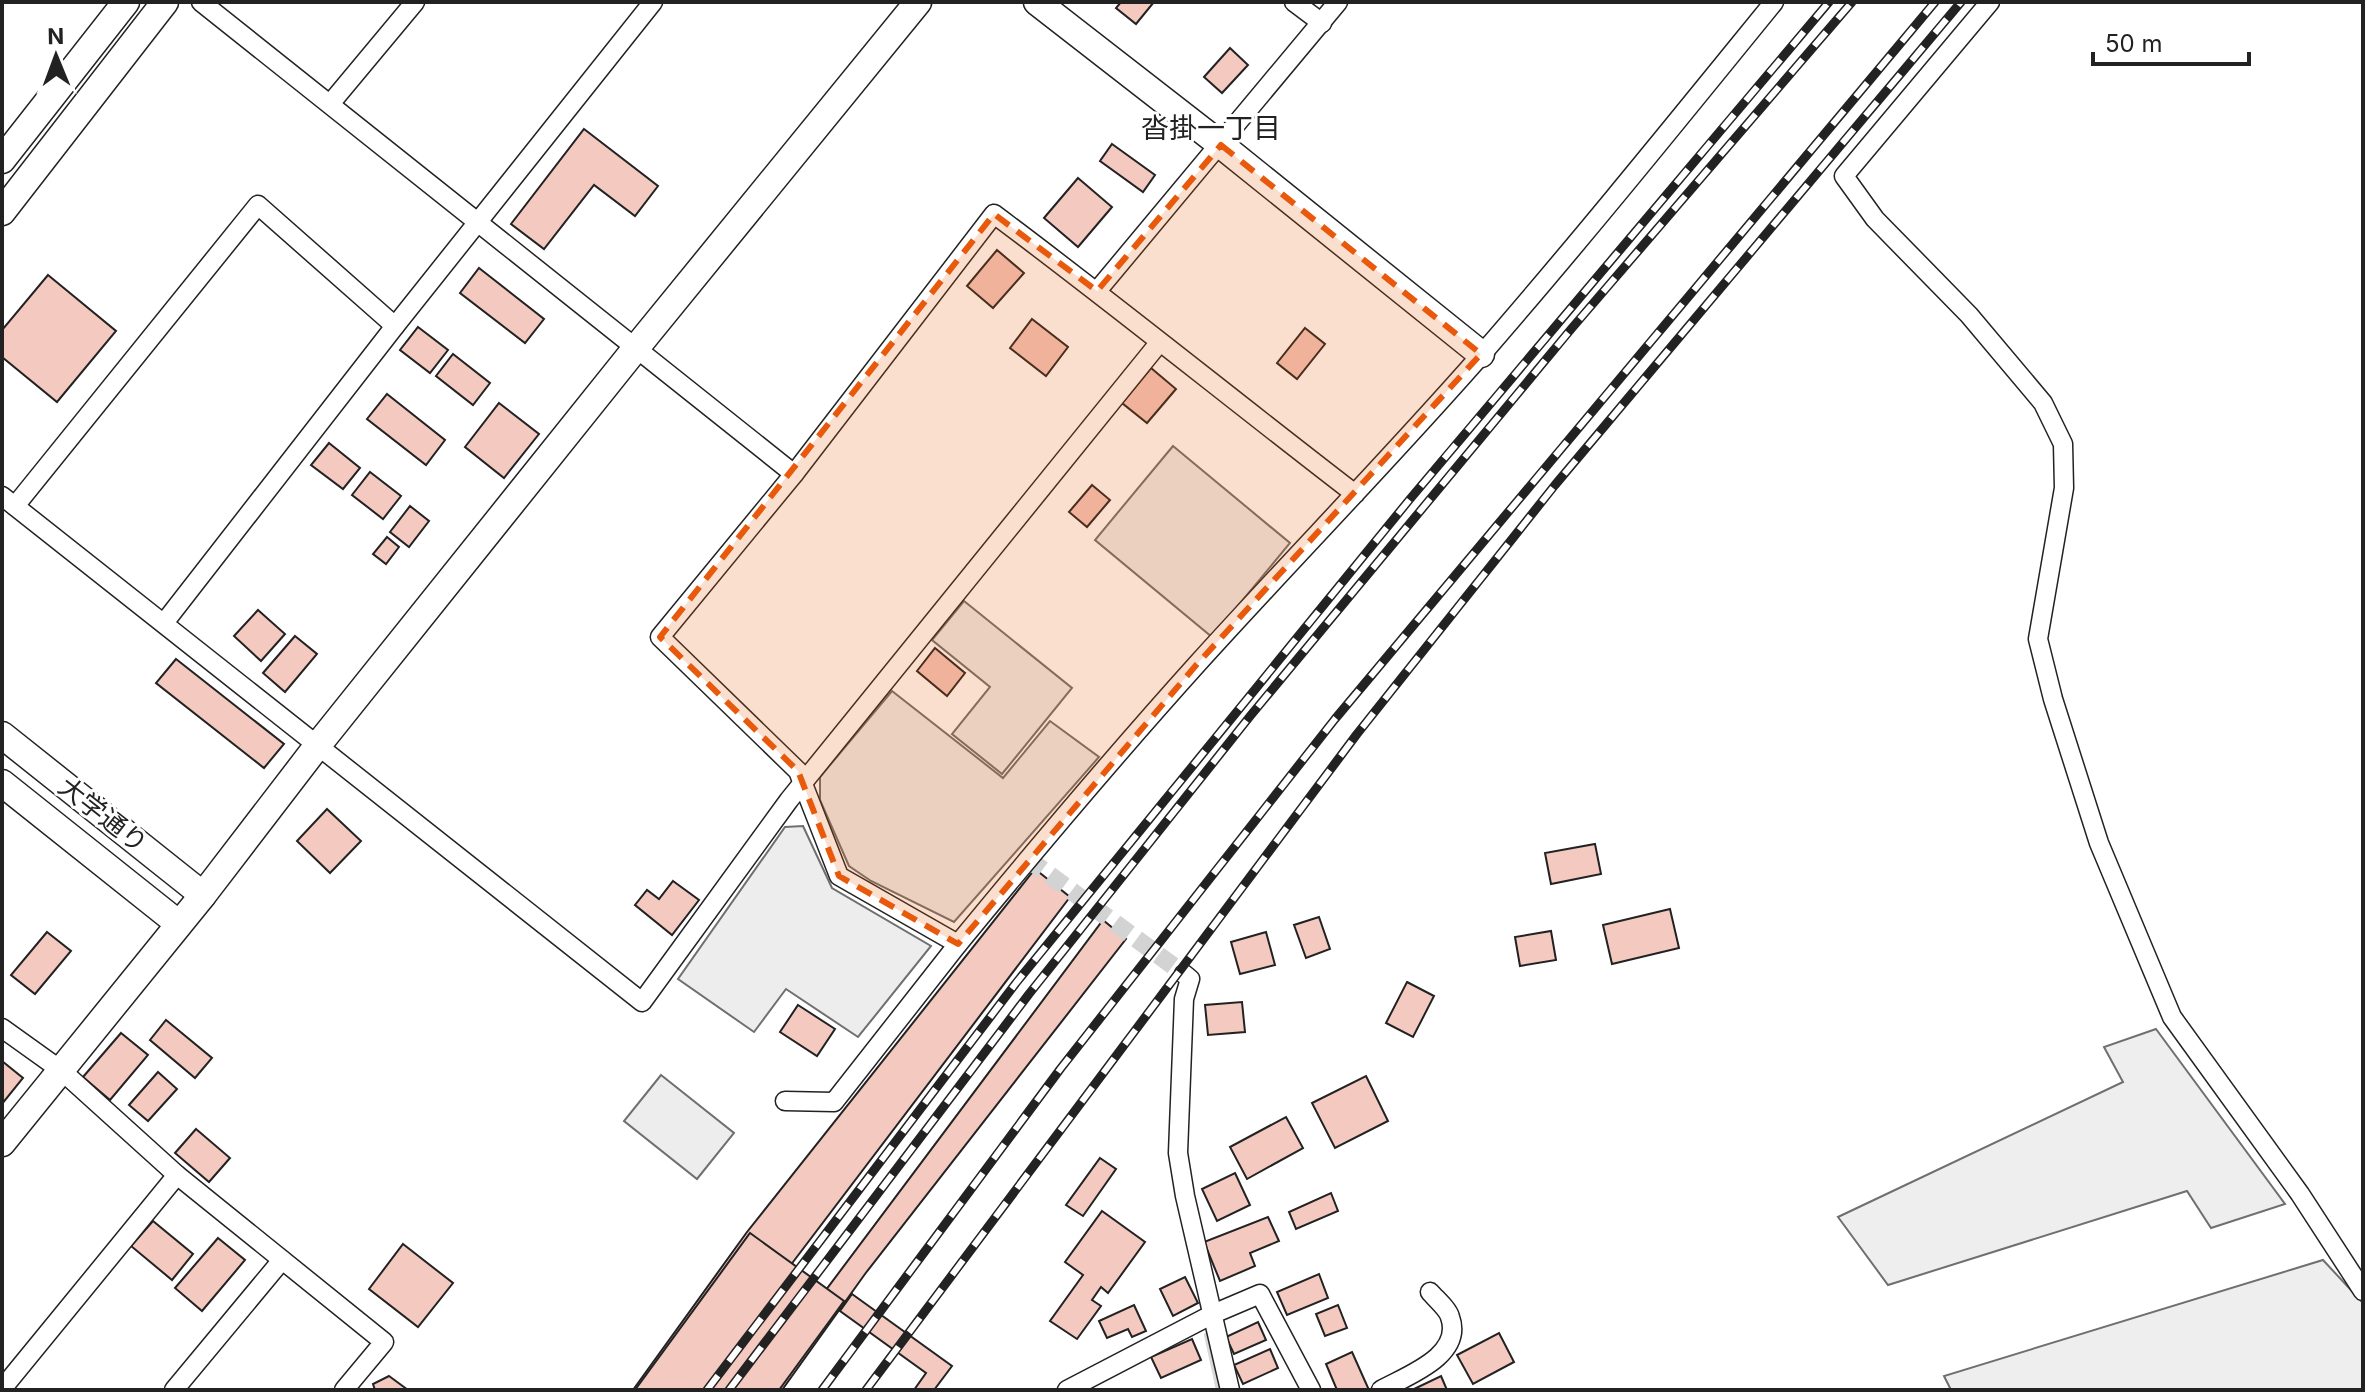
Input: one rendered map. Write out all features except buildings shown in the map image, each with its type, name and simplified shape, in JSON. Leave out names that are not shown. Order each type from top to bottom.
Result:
[{"type":"street","points":[[2,160],[126,2]]},
{"type":"street","points":[[2,212],[165,2]]},
{"type":"street","points":[[201,2],[794,474]]},
{"type":"street","points":[[330,104],[415,2]]},
{"type":"street","points":[[164,623],[653,2]]},
{"type":"street","points":[[2,1143],[203,895],[318,745],[636,348],[918,2]]},
{"type":"street","points":[[1037,2],[1481,354]]},
{"type":"street","points":[[1294,2],[1322,23]]},
{"type":"street","points":[[1097,291],[1338,2]]},
{"type":"street","points":[[785,1101],[834,1102],[1028,859],[1198,663],[1481,354],[1621,190],[1774,2]]},
{"type":"street","points":[[1990,2],[1844,176],[1875,219],[1969,315],[2043,403],[2063,444],[2064,488],[2038,639],[2053,699],[2099,843],[2172,1017],[2300,1194],[2363,1291]]},
{"type":"street","points":[[395,326],[258,205],[9,501],[642,1002],[802,784],[1159,343]]},
{"type":"street","points":[[958,944],[839,876],[798,771],[660,637],[794,474],[994,214],[1355,494]]},
{"type":"street","name":"大学通り","points":[[2,735],[203,895]]},
{"type":"street","name":"大学通り","points":[[2,783],[179,924]]},
{"type":"street","points":[[1184,974],[1190,979],[1184,999],[1178,1153],[1230,1390]]},
{"type":"street","points":[[2,1028],[62,1071],[177,1175],[384,1342],[344,1390]]},
{"type":"street","points":[[2,1389],[177,1175]]},
{"type":"street","points":[[174,1390],[282,1260]]},
{"type":"street","points":[[1381,1390],[1440,1358],[1451,1336],[1450,1316],[1430,1292]]},
{"type":"street","points":[[1067,1390],[1213,1314],[1260,1294],[1311,1390]]},
{"type":"highlighted area","points":[[1221,145],[1481,354],[1198,663],[958,944],[839,876],[798,771],[660,637],[994,214],[1097,291]]},
{"type":"shaded area","points":[[1173,446],[1290,543],[1212,637],[1095,540]]},
{"type":"shaded area","points":[[964,601],[1072,688],[1002,774],[952,734],[990,687],[932,640]]},
{"type":"shaded area","points":[[892,691],[1003,778],[1050,721],[1099,757],[954,922],[871,881],[849,866],[820,800],[820,777]]},
{"type":"shaded area","points":[[803,826],[832,888],[931,946],[858,1037],[786,989],[754,1032],[678,979],[785,827]]},
{"type":"shaded area","points":[[2156,1029],[2285,1204],[2211,1228],[2187,1191],[1888,1285],[1838,1217],[2123,1082],[2104,1047]]},
{"type":"shaded area","points":[[661,1075],[734,1133],[697,1179],[624,1121]]},
{"type":"shaded area","points":[[2323,1260],[2363,1303],[2363,1390],[1951,1390],[1944,1376]]},
{"type":"waterway","points":[[1207,1335],[1219,1390]]},
{"type":"tunnel","points":[[1028,859],[1184,974]]},
{"type":"railway","points":[[707,1390],[1016,983],[1410,499],[1829,2]]},
{"type":"railway","points":[[729,1390],[1029,994],[1251,715],[1572,328],[1852,2]]},
{"type":"railway","points":[[822,1390],[1061,1068],[1335,719],[1935,2]]},
{"type":"railway","points":[[866,1390],[1357,734],[1555,485],[1961,2]]},
{"type":"district","name":"沓掛一丁目","points":[[1211,128]]}]
